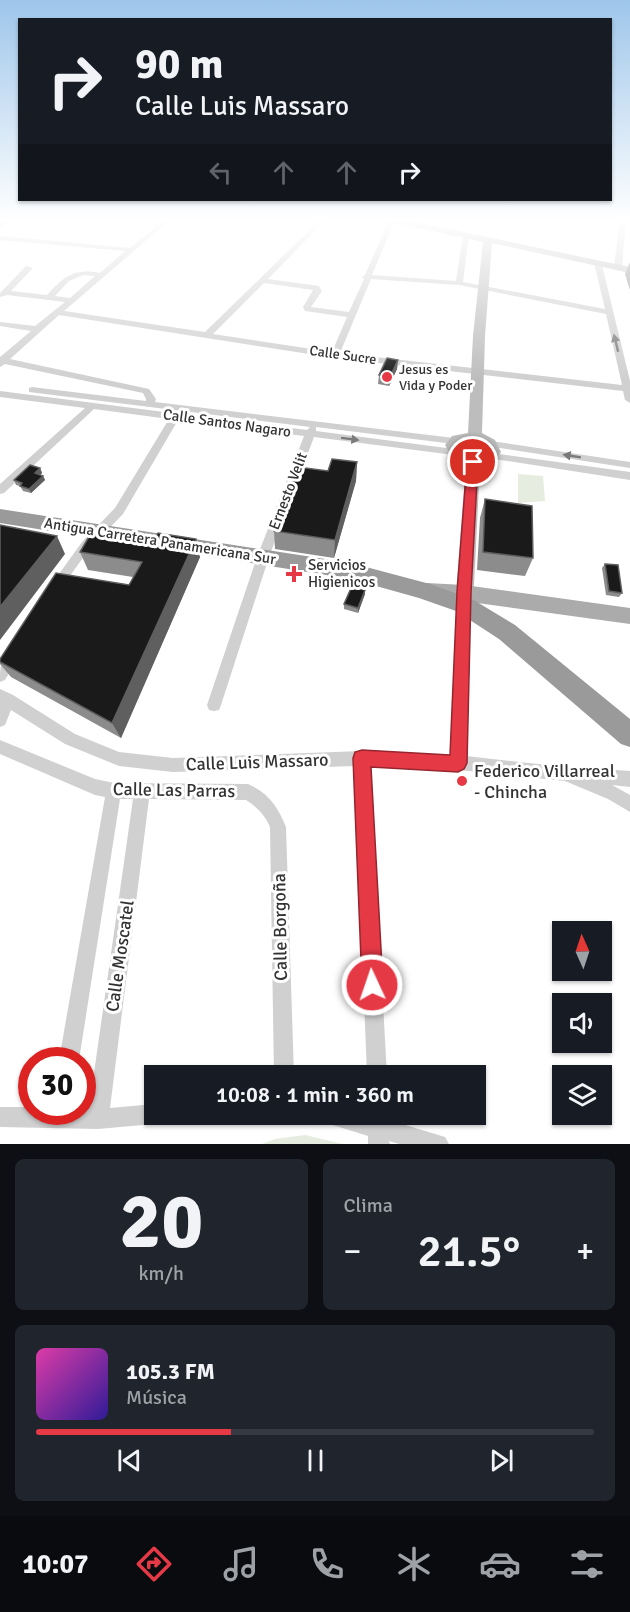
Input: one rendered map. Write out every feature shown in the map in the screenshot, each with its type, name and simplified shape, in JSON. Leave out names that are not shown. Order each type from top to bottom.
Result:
[{"type":"highway","name":"Antigua Carretera Panamericana Sur","points":[[0,516],[351,571],[464,599],[630,735]]},
{"type":"main road","points":[[464,599],[630,616]]},
{"type":"street","points":[[3,296],[24,273]]},
{"type":"street","points":[[50,297],[72,274],[77,273]]},
{"type":"street","points":[[93,273],[101,275]]},
{"type":"street","points":[[208,334],[269,273]]},
{"type":"street","points":[[335,354],[368,273]]},
{"type":"street","points":[[459,283],[460,273]]},
{"type":"street","points":[[475,436],[485,273]]},
{"type":"street","points":[[600,273],[630,400]]},
{"type":"street","points":[[1,362],[101,275]]},
{"type":"street","points":[[366,277],[459,283],[608,312]]},
{"type":"street","points":[[262,280],[316,288],[318,291],[308,309],[350,315]]},
{"type":"street","points":[[3,296],[71,300]]},
{"type":"street","name":"Calle Sucre","points":[[57,312],[335,354],[629,389]]},
{"type":"street","points":[[0,324],[37,329]]},
{"type":"street","points":[[1,362],[146,391],[151,399],[150,404]]},
{"type":"street","name":"Calle Santos Nagaro","points":[[0,386],[150,404],[178,412]]},
{"type":"street","name":"Calle Santos Nagaro","points":[[0,394],[91,407],[178,412],[454,447]]},
{"type":"street","points":[[0,490],[91,407]]},
{"type":"street","points":[[47,600],[87,545],[119,511],[178,412]]},
{"type":"street","name":"Ernesto Velit","points":[[213,705],[263,557],[311,429]]},
{"type":"street","points":[[491,450],[483,461],[473,462],[463,459],[454,447],[461,437],[475,436],[491,450],[630,476]]},
{"type":"street","points":[[491,450],[630,465]]},
{"type":"street","points":[[458,763],[464,599],[473,462]]},
{"type":"street","points":[[0,676],[18,648]]},
{"type":"street","points":[[0,720],[4,697]]},
{"type":"street","name":"Calle Luis Massaro","points":[[4,697],[70,739],[118,759],[173,765],[362,758],[458,763],[630,779]]},
{"type":"street","name":"Calle Las Parras","points":[[0,747],[95,787],[114,791],[248,792]]},
{"type":"street","points":[[362,758],[376,1065]]},
{"type":"street","name":"Calle Luis Massaro","points":[[565,774],[613,793],[630,804]]},
{"type":"street","name":"Calle Moscatel","points":[[71,1047],[114,791]]},
{"type":"street","name":"Calle Moscatel","points":[[98,1119],[142,792]]},
{"type":"street","name":"Calle Borgoña","points":[[248,792],[263,800],[273,813],[278,827],[284,1065]]},
{"type":"street","points":[[98,1119],[144,1115]]},
{"type":"street","points":[[0,1117],[18,1116]]},
{"type":"street","points":[[379,1129],[438,1144]]},
{"type":"shaded area","points":[[518,474],[543,476],[545,501],[518,503]]},
{"type":"shaded area","points":[[305,1135],[343,1144],[262,1144],[275,1139]]},
{"type":"building","points":[[387,358],[398,360],[390,377],[379,375]]},
{"type":"building","points":[[332,459],[357,462],[335,540],[274,531],[298,467],[328,471]]},
{"type":"building","points":[[30,465],[40,468],[35,473],[43,476],[29,489],[20,486],[22,483],[14,480]]},
{"type":"building","points":[[485,499],[532,506],[533,558],[483,552]]},
{"type":"building","points":[[0,525],[57,536],[0,607]]},
{"type":"building","points":[[91,533],[153,542],[158,533],[196,539],[112,723],[0,662],[56,573],[129,585],[142,562],[80,552]]},
{"type":"building","points":[[605,564],[618,565],[622,593],[609,591]]},
{"type":"building","points":[[352,586],[365,590],[358,608],[344,604]]},
{"type":"place","name":"Jesus es Vida y Poder","points":[[387,377]]},
{"type":"place","name":"Servicios Higienicos","points":[[294,574]]},
{"type":"place","name":"Federico Villarreal - Chincha","points":[[462,781]]},
{"type":"route","points":[[372,985],[362,758],[458,763],[464,592],[473,462]]}]
